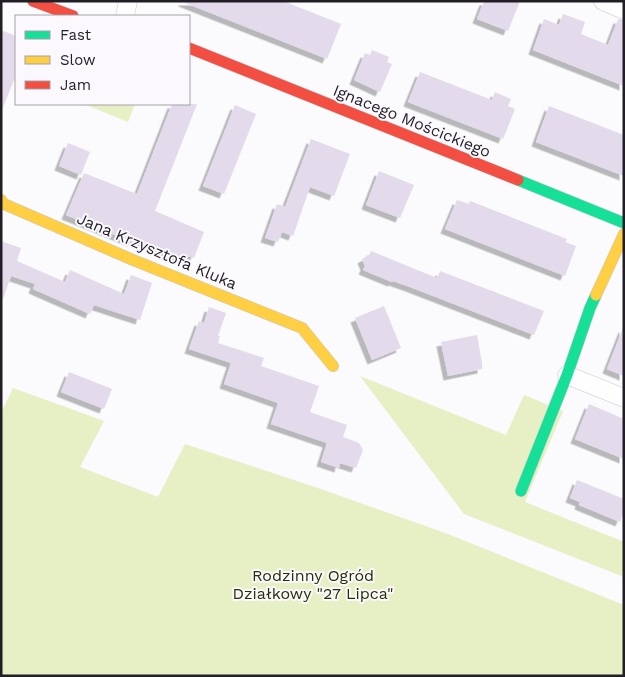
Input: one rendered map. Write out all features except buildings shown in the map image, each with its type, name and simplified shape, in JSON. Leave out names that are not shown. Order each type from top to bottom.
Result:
[{"type":"street","points":[[34,1],[70,15]]},
{"type":"street","points":[[125,15],[128,1]]},
{"type":"street","points":[[603,1],[624,10]]},
{"type":"street","name":"Ignacego Mościckiego","points":[[190,48],[624,223]]},
{"type":"street","name":"Jana Krzysztofa Kluka","points":[[1,200],[4,204],[133,260],[302,328],[333,366]]},
{"type":"street","points":[[521,491],[567,375],[590,308],[624,234]]},
{"type":"street","points":[[567,375],[624,398]]},
{"type":"green space","points":[[86,105],[135,105],[128,122]]},
{"type":"green space","points":[[360,376],[506,435],[524,395],[563,411],[525,502],[624,542],[624,577],[464,514]]},
{"type":"green space","name":"Rodzinny Ogród Działkowy \"27 Lipca\"","points":[[13,388],[104,421],[80,467],[158,497],[185,444],[448,534],[624,605],[624,676],[1,676],[1,413]]},
{"type":"traffic: fast","points":[[518,180],[624,223]]},
{"type":"traffic: fast","points":[[521,491],[567,375],[596,295]]},
{"type":"traffic: slow","points":[[1,200],[4,204],[133,260],[302,328],[333,366]]},
{"type":"traffic: slow","points":[[596,295],[624,234]]},
{"type":"traffic: jam","points":[[33,1],[70,15]]},
{"type":"traffic: jam","points":[[190,48],[518,180]]}]
